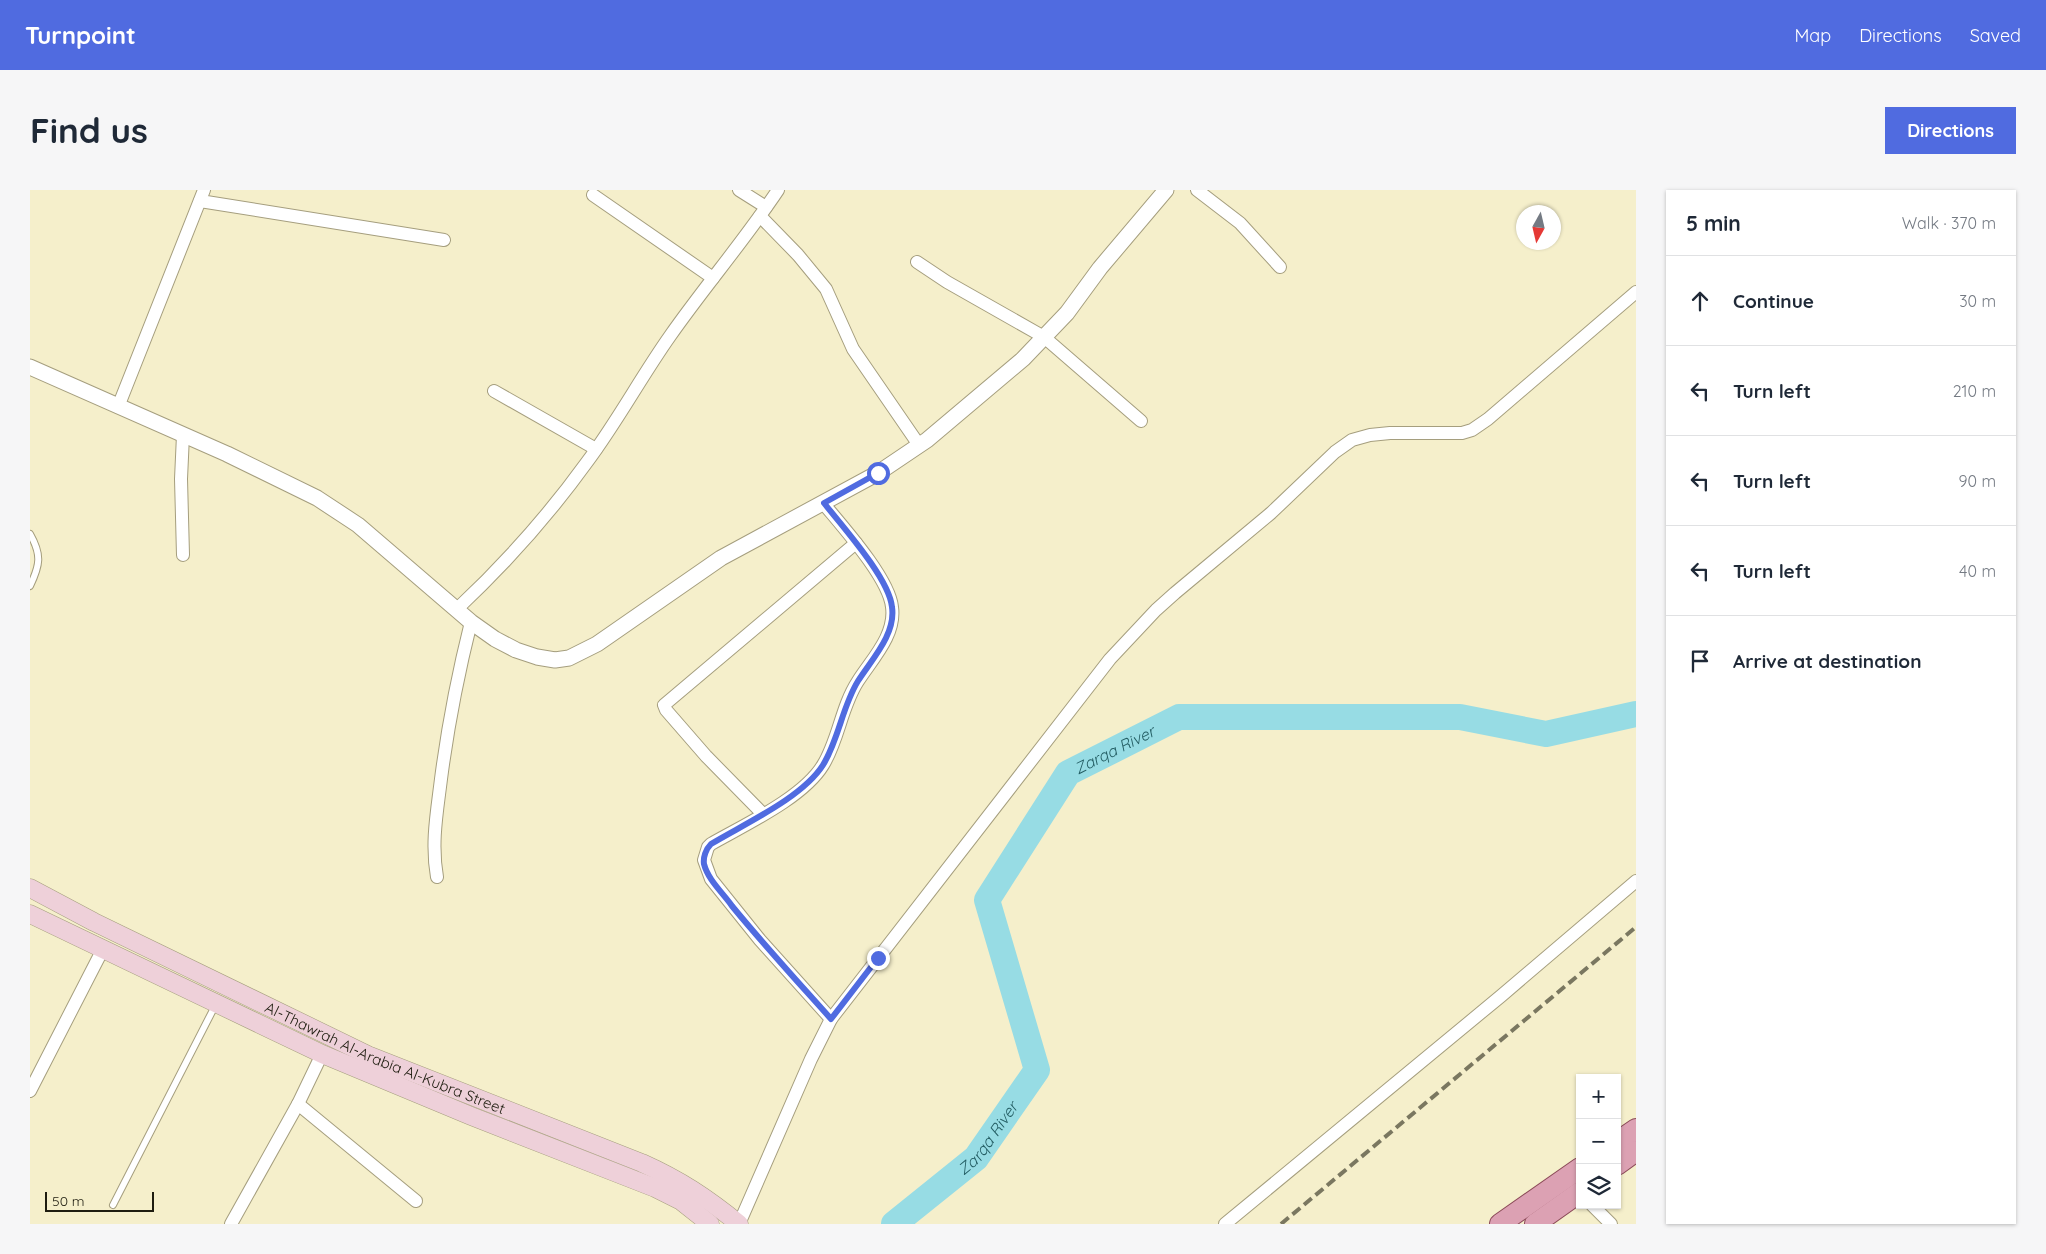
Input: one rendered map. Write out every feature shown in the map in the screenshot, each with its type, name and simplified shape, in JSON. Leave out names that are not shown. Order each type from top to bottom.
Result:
[{"type":"main road","name":"Al-Thawrah Al-Arabia Al-Kubra Street","points":[[30,888],[94,922],[368,1054],[668,1175],[690,1186],[739,1224]]},
{"type":"main road","name":"Al-Thawrah Al-Arabia Al-Kubra Street","points":[[30,914],[322,1054],[462,1113],[655,1188],[681,1202],[710,1224]]},
{"type":"main road","points":[[1621,1139],[1636,1129]]},
{"type":"main road","points":[[1618,1164],[1636,1151]]},
{"type":"main road","points":[[1500,1224],[1576,1171]]},
{"type":"main road","points":[[1535,1224],[1576,1195]]},
{"type":"street","points":[[739,190],[763,212],[826,289],[853,349],[919,445]]},
{"type":"street","points":[[457,610],[498,571],[547,516],[596,449],[646,371],[778,190]]},
{"type":"street","points":[[30,367],[227,454],[301,490],[337,510],[358,525],[471,622],[495,640],[516,650],[555,660],[569,658],[598,644],[721,558],[878,473],[919,445],[1023,359],[1067,313],[1100,268],[1166,190]]},
{"type":"street","points":[[1197,190],[1240,223],[1280,267]]},
{"type":"street","points":[[118,407],[202,195],[444,240]]},
{"type":"street","points":[[593,195],[713,278]]},
{"type":"street","points":[[917,262],[947,282],[1044,337],[1141,421]]},
{"type":"street","points":[[739,1224],[811,1059],[831,1019],[1110,659],[1156,610],[1271,513],[1335,452],[1352,440],[1370,434],[1462,433],[1472,430],[1636,292]]},
{"type":"street","points":[[494,390],[596,449]]},
{"type":"street","points":[[182,435],[183,555]]},
{"type":"street","points":[[824,503],[856,543],[888,591],[892,605],[892,623],[847,702],[823,765],[815,775],[775,808],[711,844],[705,854],[704,865],[711,879],[760,940],[831,1019]]},
{"type":"street","points":[[763,814],[700,750],[666,710],[664,705],[856,543]]},
{"type":"street","points":[[437,877],[434,856],[434,831],[445,745],[458,675],[471,622]]},
{"type":"street","points":[[1225,1224],[1636,881]]},
{"type":"street","points":[[30,1091],[103,949]]},
{"type":"street","points":[[231,1224],[298,1104],[322,1054]]},
{"type":"street","points":[[298,1104],[416,1201]]},
{"type":"street","points":[[1596,1209],[1611,1224]]},
{"type":"lane","points":[[30,534],[37,546],[39,555],[35,576],[30,586]]},
{"type":"lane","points":[[113,1205],[216,1004]]},
{"type":"waterway","name":"Zarqa River","points":[[894,1224],[976,1158],[1037,1070],[987,900],[1068,773],[1179,717],[1460,717],[1546,734],[1636,714]]},
{"type":"railway","points":[[1281,1224],[1636,927]]},
{"type":"route","points":[[878,473],[824,503],[856,543],[888,591],[893,614],[888,632],[874,658],[857,682],[847,702],[828,754],[823,765],[815,775],[775,808],[711,844],[708,847],[704,860],[704,865],[711,879],[760,940],[831,1019],[878,958]]}]
